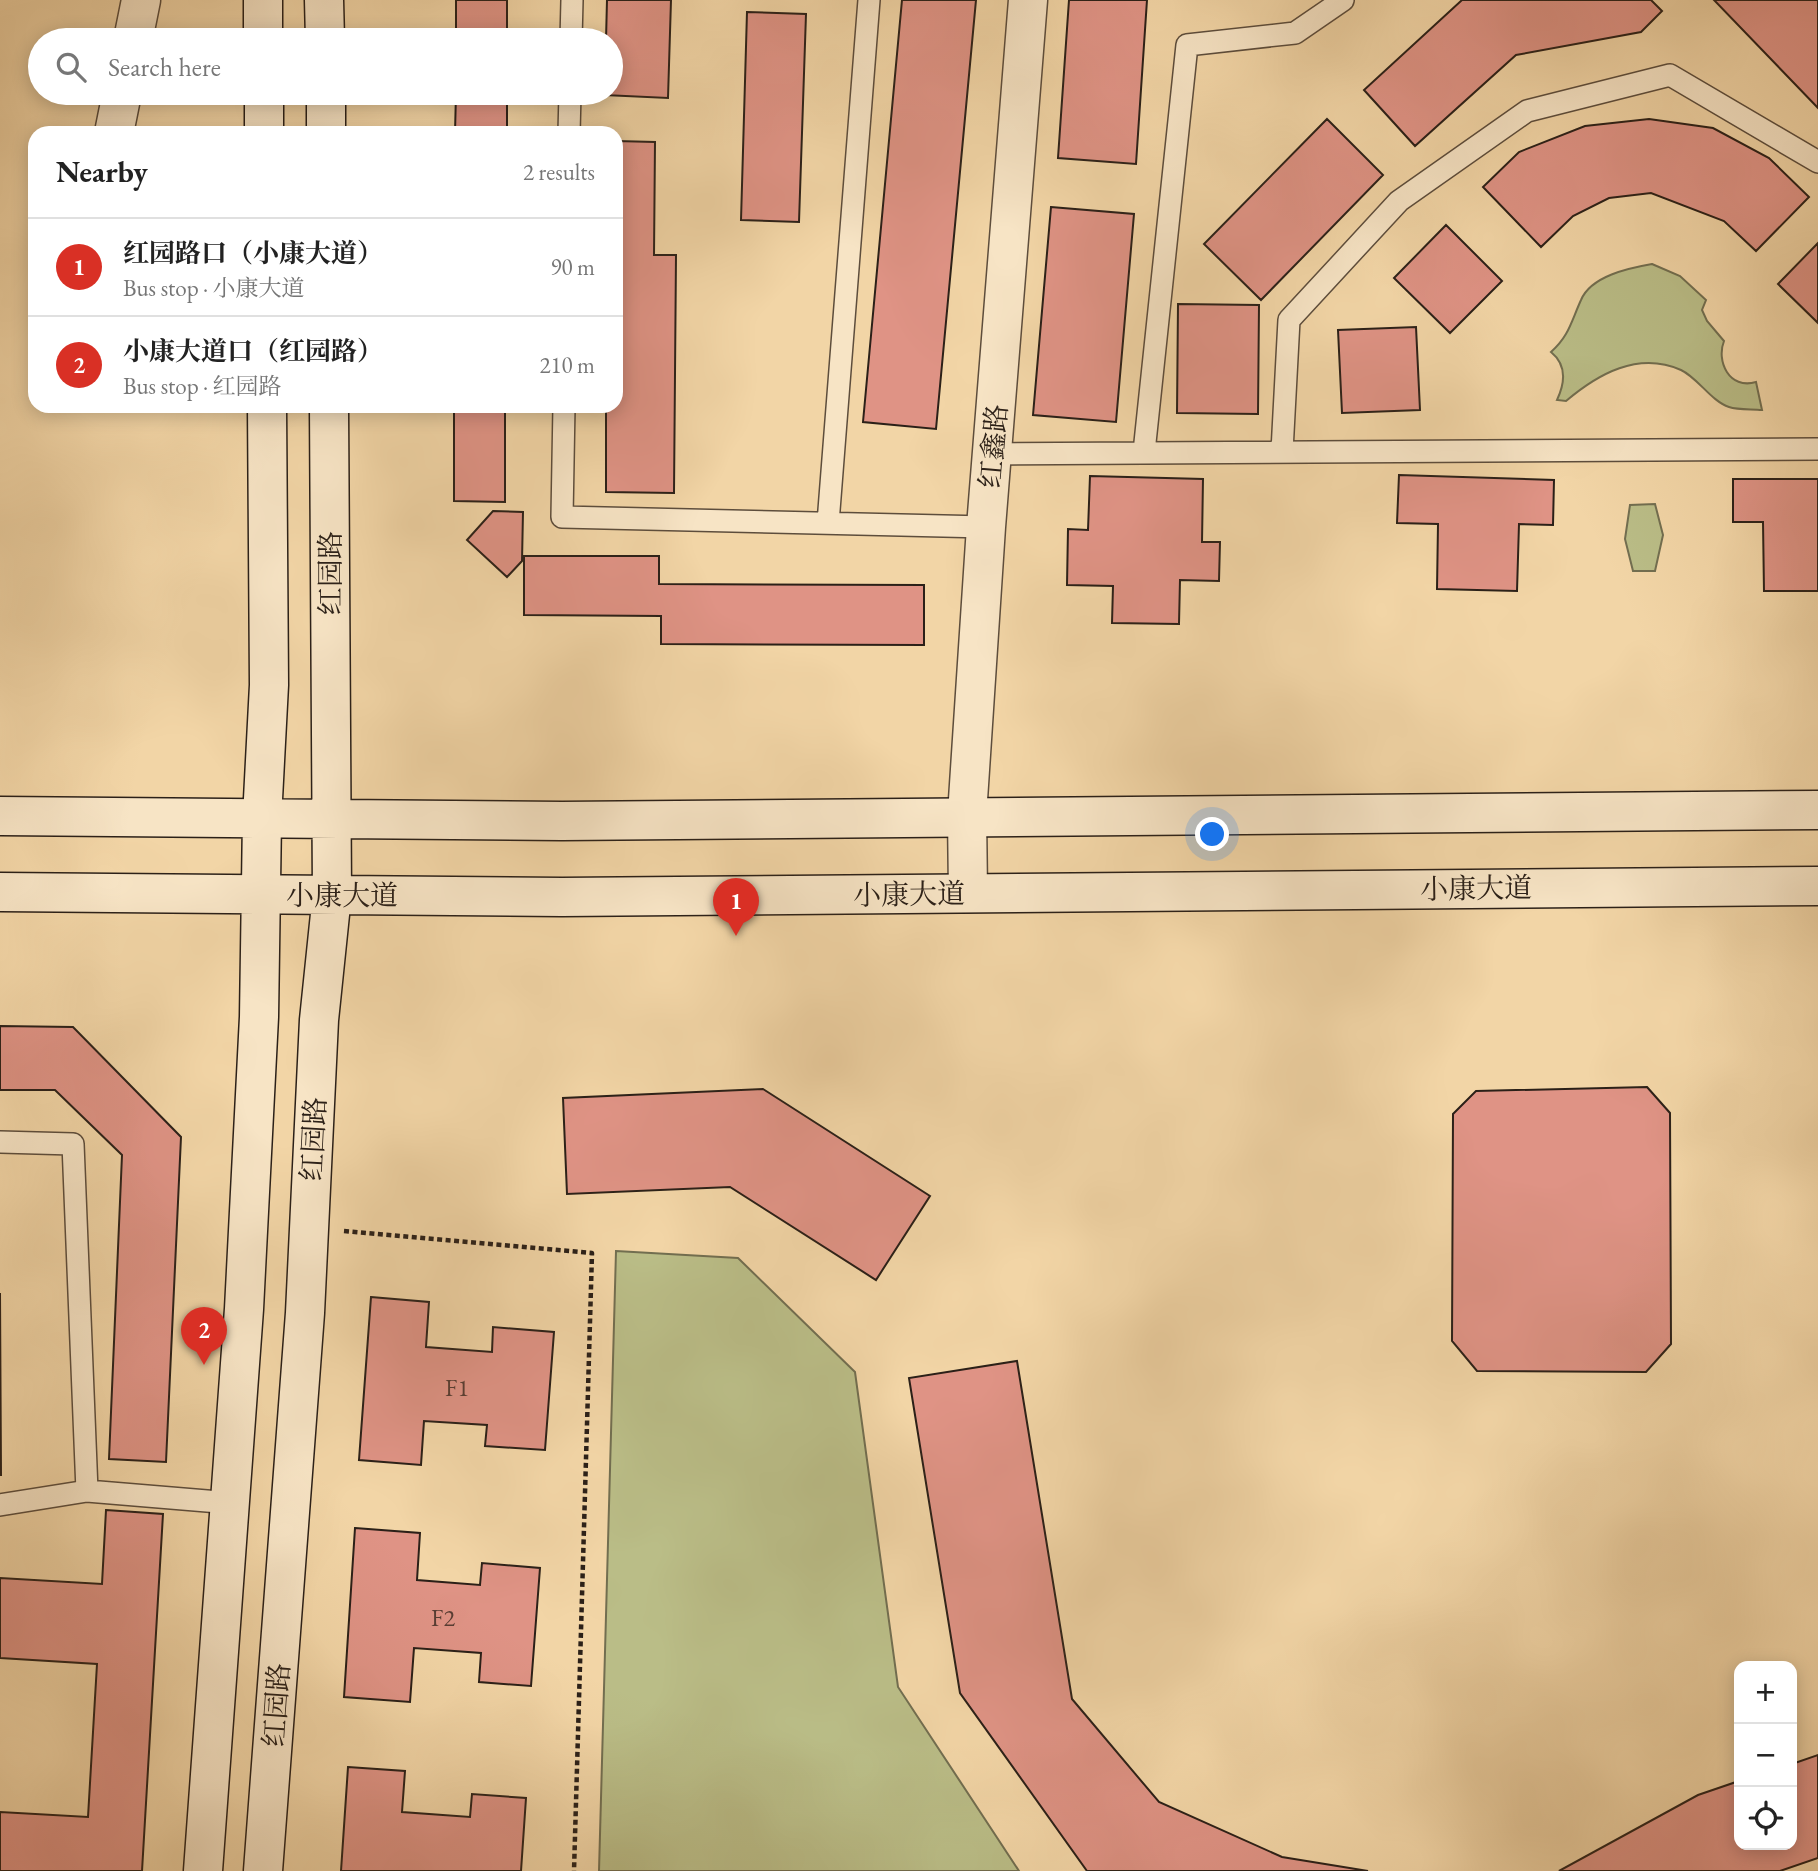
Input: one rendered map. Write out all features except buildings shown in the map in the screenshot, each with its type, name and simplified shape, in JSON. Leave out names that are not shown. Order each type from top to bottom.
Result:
[{"type":"main road","points":[[135,28],[141,0]]},
{"type":"main road","points":[[262,0],[263,28]]},
{"type":"main road","points":[[324,0],[325,28]]},
{"type":"main road","name":"红鑫路","points":[[968,893],[967,815],[986,527],[994,454],[1028,0]]},
{"type":"main road","points":[[115,126],[120,105]]},
{"type":"main road","points":[[264,105],[264,126]]},
{"type":"main road","points":[[326,105],[326,126]]},
{"type":"main road","points":[[203,1871],[246,1281],[263,895],[262,818],[269,685],[267,413]]},
{"type":"main road","name":"红园路","points":[[263,1871],[309,1227],[319,1020],[332,895],[329,413]]},
{"type":"main road","points":[[0,816],[562,821],[967,815],[1818,810]]},
{"type":"main road","name":"小康大道","points":[[0,892],[562,897],[1818,886]]},
{"type":"lane","points":[[571,28],[572,0]]},
{"type":"lane","points":[[828,523],[869,0]]},
{"type":"lane","points":[[1144,452],[1187,45],[1295,33],[1343,0]]},
{"type":"lane","points":[[1282,451],[1289,320],[1399,201],[1527,111],[1670,75],[1818,162]]},
{"type":"lane","points":[[569,126],[570,105]]},
{"type":"lane","points":[[564,413],[562,517],[986,527]]},
{"type":"lane","points":[[994,454],[1818,449]]},
{"type":"lane","points":[[0,1142],[73,1144],[87,1491]]},
{"type":"lane","points":[[0,1505],[87,1491],[231,1503]]},
{"type":"path","points":[[309,1227],[592,1253],[573,1871]]},
{"type":"green space","points":[[1652,264],[1680,276],[1706,300],[1702,310],[1707,321],[1724,341],[1723,365],[1738,382],[1756,382],[1762,410],[1729,407],[1716,400],[1681,370],[1649,363],[1619,368],[1591,382],[1566,401],[1557,400],[1563,374],[1560,363],[1551,352],[1566,334],[1586,292],[1612,274]]},
{"type":"green space","points":[[1655,504],[1663,535],[1655,571],[1633,571],[1625,539],[1630,505]]},
{"type":"green space","points":[[616,1251],[738,1258],[855,1372],[898,1687],[1019,1871],[599,1871]]},
{"type":"place","name":"红园路口（小康大道）","points":[[736,936]]},
{"type":"place","name":"小康大道口（红园路）","points":[[204,1365]]}]
